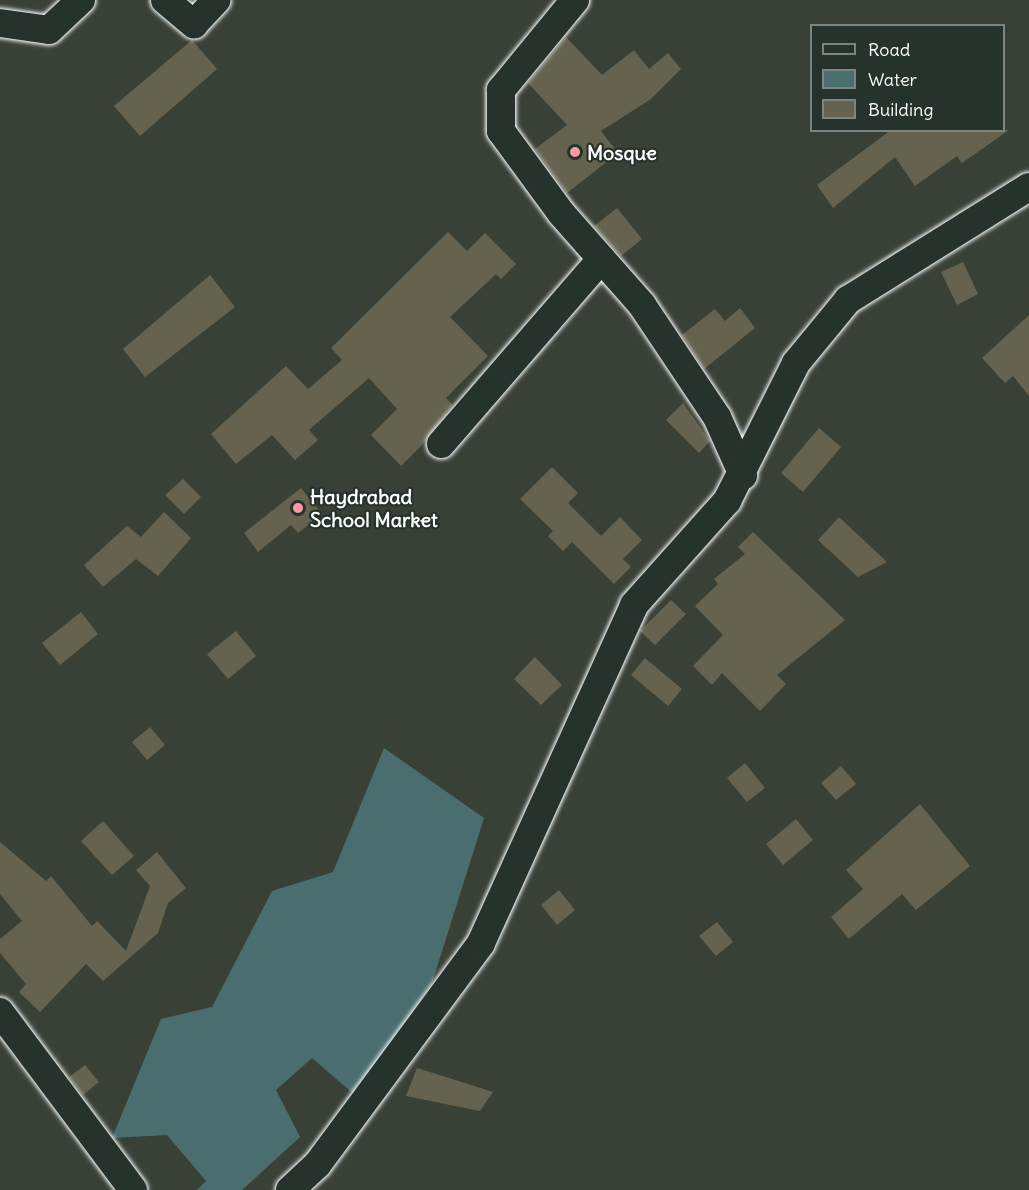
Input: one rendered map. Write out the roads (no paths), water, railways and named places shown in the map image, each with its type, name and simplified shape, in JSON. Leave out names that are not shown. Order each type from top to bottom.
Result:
[{"type":"street","points":[[0,22],[49,30],[81,0]]},
{"type":"street","points":[[165,0],[194,24],[216,0]]},
{"type":"street","points":[[575,0],[501,90],[497,111],[501,130],[601,259],[642,305],[717,417],[743,475]]},
{"type":"street","points":[[291,1190],[317,1165],[481,943],[634,604],[727,501],[743,475],[796,363],[848,300],[1029,187]]},
{"type":"street","points":[[441,444],[601,259]]},
{"type":"street","points":[[0,1012],[132,1190]]},
{"type":"water","points":[[384,748],[484,818],[432,983],[356,1096],[312,1058],[276,1090],[300,1137],[242,1190],[197,1190],[206,1181],[167,1135],[112,1138],[161,1019],[212,1007],[272,891],[333,872]]},
{"type":"place","name":"Mosque","points":[[575,152]]},
{"type":"place","name":"Haydrabad School Market","points":[[298,508]]}]
